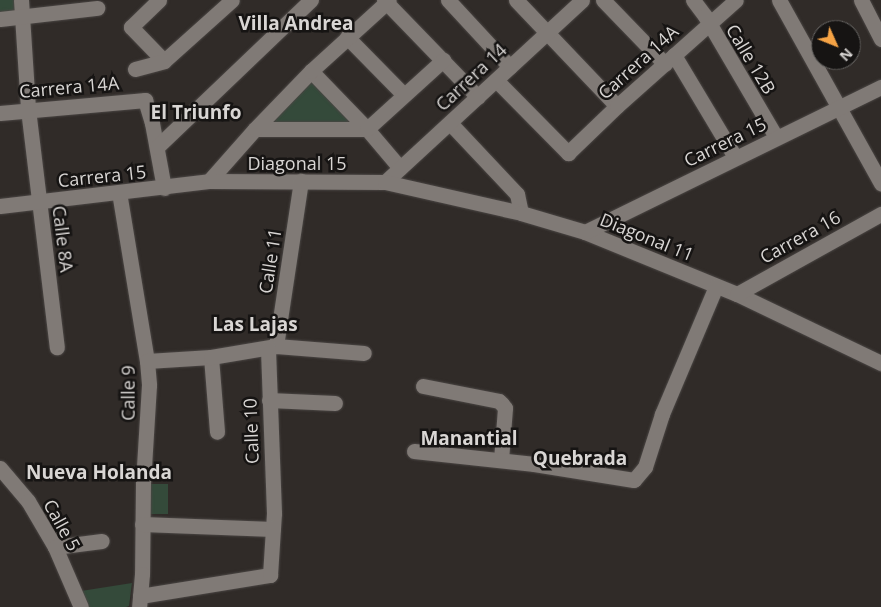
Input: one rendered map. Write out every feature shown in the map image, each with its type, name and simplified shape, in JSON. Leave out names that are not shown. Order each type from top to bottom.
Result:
[{"type":"street","name":"Calle 8A","points":[[21,0],[28,109],[57,346]]},
{"type":"street","points":[[159,0],[131,27],[164,61]]},
{"type":"street","points":[[135,69],[164,61],[232,0]]},
{"type":"street","points":[[164,188],[157,147],[311,0]]},
{"type":"street","points":[[448,0],[510,67]]},
{"type":"street","points":[[516,0],[617,106]]},
{"type":"street","name":"Carrera 14","points":[[385,182],[582,0]]},
{"type":"street","points":[[603,0],[669,59],[735,157]]},
{"type":"street","name":"Calle 12B","points":[[693,0],[776,138]]},
{"type":"street","name":"Carrera 14A","points":[[496,80],[568,154],[617,106],[736,0]]},
{"type":"street","points":[[779,0],[881,183]]},
{"type":"street","points":[[861,0],[881,39]]},
{"type":"street","points":[[209,181],[255,129],[311,72],[387,1],[478,97]]},
{"type":"street","points":[[0,20],[97,8]]},
{"type":"street","points":[[347,37],[404,95]]},
{"type":"street","points":[[255,129],[367,129],[443,60]]},
{"type":"street","points":[[311,72],[367,129],[400,168]]},
{"type":"street","name":"Carrera 15","points":[[585,232],[881,87]]},
{"type":"street","name":"Carrera 14A","points":[[0,113],[145,100],[148,104],[157,147]]},
{"type":"street","points":[[450,123],[517,194],[521,213]]},
{"type":"street","name":"Carrera 15","points":[[0,206],[164,188],[209,181]]},
{"type":"street","name":"Diagonal 15","points":[[209,181],[385,182]]},
{"type":"street","name":"Calle 11","points":[[272,347],[301,181]]},
{"type":"street","name":"Diagonal 11","points":[[385,182],[521,213],[585,232],[737,294],[881,364]]},
{"type":"street","name":"Calle 9","points":[[119,192],[147,361],[149,385],[139,602]]},
{"type":"street","name":"Carrera 16","points":[[737,294],[881,214]]},
{"type":"street","points":[[414,451],[501,460],[634,480],[645,467],[662,414],[716,286]]},
{"type":"street","points":[[147,361],[211,357],[272,347],[364,353]]},
{"type":"street","name":"Calle 10","points":[[139,602],[270,575],[274,513],[269,400],[272,347]]},
{"type":"street","points":[[211,357],[217,432]]},
{"type":"street","points":[[423,386],[499,401],[505,408],[501,460]]},
{"type":"street","points":[[269,400],[335,403]]},
{"type":"street","name":"Calle 5","points":[[0,468],[28,501],[55,546],[81,607]]},
{"type":"street","points":[[142,524],[273,529]]},
{"type":"street","points":[[55,546],[102,541]]},
{"type":"green space","points":[[0,0],[18,0],[19,13],[0,15]]},
{"type":"green space","points":[[312,80],[353,124],[268,122]]},
{"type":"green space","points":[[148,484],[168,484],[168,514],[148,514]]},
{"type":"green space","points":[[132,583],[129,606],[126,607],[88,607],[81,591]]},
{"type":"district","name":"Villa Andrea","points":[[296,24]]},
{"type":"district","name":"El Triunfo","points":[[196,113]]},
{"type":"district","name":"Las Lajas","points":[[255,325]]},
{"type":"district","name":"Manantial","points":[[469,439]]},
{"type":"district","name":"Quebrada","points":[[580,459]]},
{"type":"district","name":"Nueva Holanda","points":[[99,473]]}]
